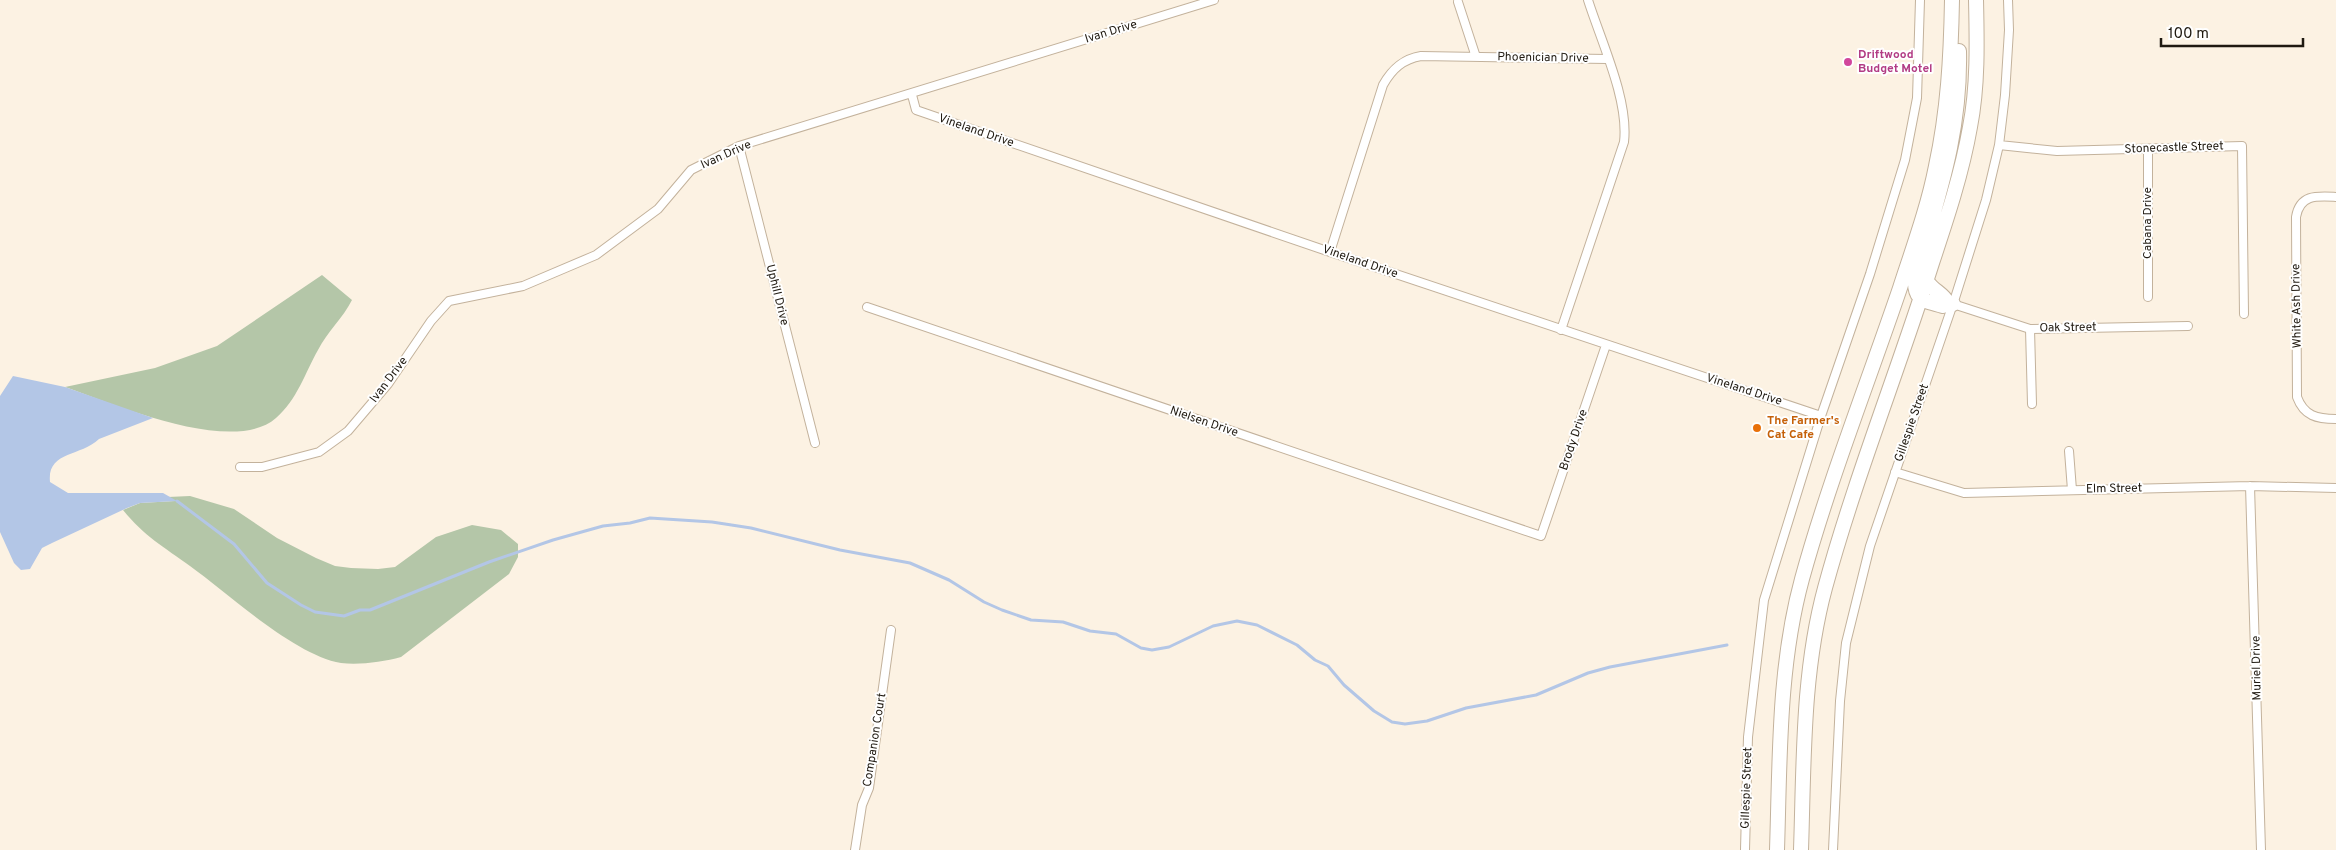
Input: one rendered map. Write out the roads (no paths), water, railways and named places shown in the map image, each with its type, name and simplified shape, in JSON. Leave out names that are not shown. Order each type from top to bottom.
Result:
[{"type":"highway","points":[[1777,850],[1785,671],[1794,614],[1813,540],[1911,256],[1930,191],[1942,132],[1952,34],[1952,0]]},
{"type":"highway","points":[[1801,850],[1807,691],[1816,622],[1837,545],[1927,281],[1953,197],[1971,126],[1975,82],[1976,0]]},
{"type":"highway","points":[[1927,281],[1933,290],[1944,295],[1951,304],[1942,306],[1921,299],[1914,291],[1914,278],[1940,195],[1955,123],[1959,81],[1959,49],[1952,34]]},
{"type":"street","name":"Ivan Drive","points":[[240,468],[262,467],[319,452],[348,431],[388,384],[431,321],[449,301],[523,286],[596,255],[658,209],[690,170],[740,146],[1214,0]]},
{"type":"street","points":[[1588,0],[1607,58]]},
{"type":"street","name":"Gillespie Street","points":[[1745,850],[1748,737],[1764,600],[1820,416],[1870,274],[1905,160],[1917,98],[1920,0]]},
{"type":"street","name":"Gillespie Street","points":[[1833,850],[1840,701],[1846,644],[1870,546],[1986,200],[1999,145],[2007,69],[2008,0]]},
{"type":"street","points":[[1458,2],[1476,57]]},
{"type":"street","name":"Phoenician Drive","points":[[1330,252],[1383,85],[1396,68],[1412,58],[1607,58],[1624,112],[1624,142],[1561,330]]},
{"type":"street","name":"Vineland Drive","points":[[912,94],[916,110],[1330,252],[1820,416]]},
{"type":"street","name":"Stonecastle Street","points":[[1999,145],[2057,151],[2242,146],[2244,314]]},
{"type":"street","name":"Uphill Drive","points":[[740,146],[814,443]]},
{"type":"street","name":"Cabana Drive","points":[[2148,149],[2148,297]]},
{"type":"street","name":"White Ash Drive","points":[[2336,197],[2315,196],[2304,200],[2297,208],[2296,217],[2298,397],[2301,407],[2310,416],[2336,419]]},
{"type":"street","name":"Oak Street","points":[[1951,304],[2030,329],[2188,326]]},
{"type":"street","name":"Nielsen Drive","points":[[867,307],[1541,536]]},
{"type":"street","points":[[2030,329],[2032,404]]},
{"type":"street","name":"Brody Drive","points":[[1541,536],[1606,345]]},
{"type":"street","points":[[2069,451],[2072,490]]},
{"type":"street","name":"Elm Street","points":[[1895,472],[1964,494],[2250,486],[2336,488]]},
{"type":"street","name":"Muriel Drive","points":[[2250,486],[2261,850]]},
{"type":"street","name":"Companion Court","points":[[855,850],[862,805],[868,788],[891,630]]},
{"type":"water","points":[[13,376],[65,387],[153,418],[99,439],[91,445],[59,460],[50,472],[50,482],[68,493],[163,493],[177,501],[140,503],[127,508],[42,548],[30,569],[21,570],[14,563],[0,532],[0,396]]},
{"type":"waterway","points":[[177,501],[234,544],[267,583],[315,612],[344,616],[360,610],[370,610],[489,562],[553,540],[603,526],[630,523],[650,518],[712,522],[751,528],[840,550],[910,563],[949,580],[984,602],[1002,610],[1031,620],[1063,622],[1090,631],[1116,634],[1141,648],[1152,650],[1169,647],[1213,626],[1237,621],[1257,625],[1297,645],[1315,660],[1328,666],[1344,685],[1374,711],[1392,722],[1405,724],[1427,721],[1466,708],[1536,695],[1588,673],[1610,667],[1727,645]]},
{"type":"place","name":"Driftwood Budget Motel","points":[[1848,62]]},
{"type":"place","name":"The Farmer's Cat Cafe","points":[[1757,428]]}]
